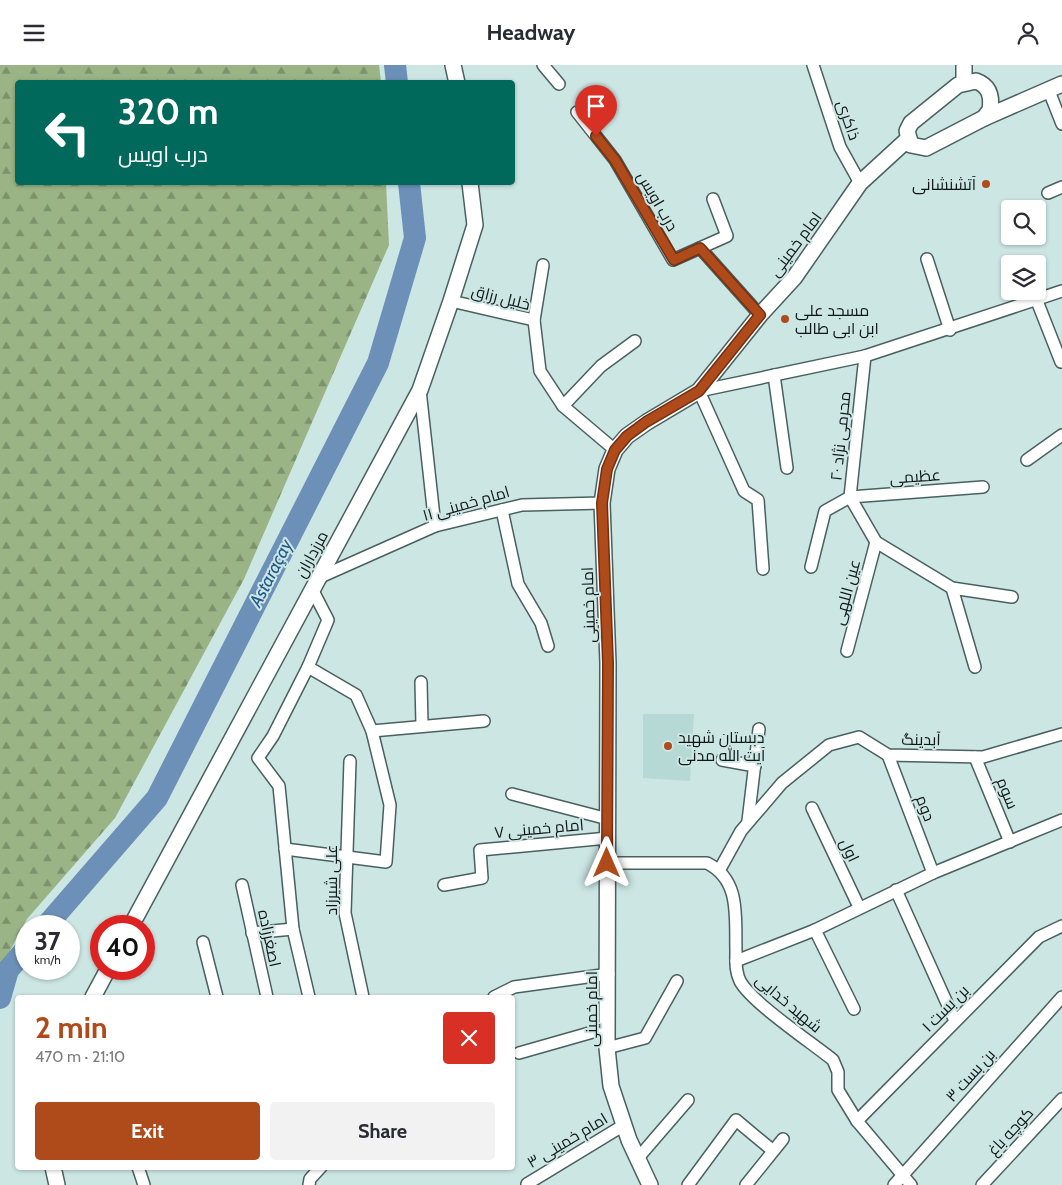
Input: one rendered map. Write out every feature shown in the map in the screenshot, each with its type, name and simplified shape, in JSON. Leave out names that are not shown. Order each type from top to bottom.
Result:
[{"type":"street","points":[[453,65],[456,80]]},
{"type":"street","points":[[543,65],[558,84]]},
{"type":"street","name":"ذاکری","points":[[813,65],[840,147],[860,183]]},
{"type":"street","points":[[964,65],[964,82]]},
{"type":"street","points":[[984,118],[990,110],[990,92],[984,84],[976,81],[964,82],[911,123],[907,131],[908,139],[916,148],[926,148],[984,118],[1055,87],[1062,124]]},
{"type":"street","name":"درب اویس","points":[[577,113],[615,160],[674,260],[700,248]]},
{"type":"street","name":"امام خمینی","points":[[650,1185],[624,1125],[611,1086],[607,1048],[609,974],[607,863],[608,663],[602,503],[607,469],[615,450],[627,436],[646,422],[699,391],[760,315],[794,278],[860,183],[908,139]]},
{"type":"street","name":"مرزداران","points":[[137,915],[420,390],[475,225],[470,185]]},
{"type":"street","points":[[1048,193],[1062,187]]},
{"type":"street","points":[[713,199],[727,236],[700,248],[760,315]]},
{"type":"street","points":[[928,259],[950,330]]},
{"type":"street","points":[[534,319],[543,265]]},
{"type":"street","points":[[762,569],[758,500],[744,491],[699,391],[865,356],[950,330],[1062,291]]},
{"type":"street","name":"خلیل رزاق","points":[[451,301],[534,319],[540,371],[563,406],[615,450]]},
{"type":"street","points":[[1037,301],[1061,362]]},
{"type":"street","points":[[563,406],[601,366],[635,341]]},
{"type":"street","name":"محرمی نژاد ۲۰","points":[[865,356],[850,497],[876,542],[952,589],[1012,597]]},
{"type":"street","points":[[774,375],[787,468]]},
{"type":"street","points":[[420,390],[435,526]]},
{"type":"street","points":[[1027,460],[1062,435]]},
{"type":"street","name":"عظیمی","points":[[850,497],[983,487]]},
{"type":"street","points":[[811,567],[825,511],[850,497]]},
{"type":"street","name":"امام خمینی ۱۱","points":[[315,584],[435,526],[522,505],[602,503]]},
{"type":"street","points":[[502,510],[518,584],[541,623],[548,646]]},
{"type":"street","name":"عین اللهی","points":[[848,651],[876,542]]},
{"type":"street","points":[[309,995],[293,929],[278,785],[258,758],[273,736],[308,667],[328,620],[315,584]]},
{"type":"street","points":[[952,589],[975,667]]},
{"type":"street","points":[[285,849],[386,863],[390,805],[372,731],[356,695],[308,667]]},
{"type":"street","points":[[422,682],[422,725]]},
{"type":"street","points":[[372,731],[422,725],[484,721]]},
{"type":"street","points":[[748,823],[759,729]]},
{"type":"street","name":"آبدینگ","points":[[720,869],[748,823],[782,783],[829,745],[859,737],[888,755],[983,757],[1062,734]]},
{"type":"street","name":"دوم","points":[[888,755],[933,873]]},
{"type":"street","name":"سوم","points":[[975,757],[1010,842]]},
{"type":"street","points":[[722,760],[755,766]]},
{"type":"street","name":"علی شیرزاد","points":[[350,761],[345,913],[363,995]]},
{"type":"street","points":[[512,794],[608,819]]},
{"type":"street","name":"اول","points":[[812,808],[859,907]]},
{"type":"street","points":[[736,961],[814,930],[933,873],[1062,819]]},
{"type":"street","name":"امام خمینی ۷","points":[[444,885],[482,878],[480,850],[608,838]]},
{"type":"street","points":[[607,863],[707,863],[720,869]]},
{"type":"street","name":"شهید خدایی","points":[[720,869],[732,887],[735,912],[736,961],[740,981],[753,997],[833,1060],[838,1073],[838,1091],[857,1121],[911,1185]]},
{"type":"street","name":"اصغرزاده","points":[[242,885],[267,995]]},
{"type":"street","points":[[896,890],[955,1021]]},
{"type":"street","name":"بن بست ۱","points":[[857,1121],[1039,937],[1062,926]]},
{"type":"street","points":[[252,933],[293,929]]},
{"type":"street","points":[[814,930],[854,1009]]},
{"type":"street","points":[[203,942],[217,995]]},
{"type":"street","points":[[498,995],[514,987],[609,974]]},
{"type":"street","points":[[94,995],[102,980]]},
{"type":"street","points":[[607,1048],[645,1038],[677,981]]},
{"type":"street","name":"بن بست ۳","points":[[894,1185],[1062,997]]},
{"type":"street","points":[[519,1053],[607,1028]]},
{"type":"street","name":"کوچه باغ","points":[[982,1185],[1062,1099]]},
{"type":"street","points":[[638,1159],[688,1100]]},
{"type":"street","points":[[688,1185],[736,1120],[772,1150]]},
{"type":"street","name":"امام خمینی ۳","points":[[527,1183],[624,1125]]},
{"type":"street","points":[[746,1185],[772,1150],[783,1139]]},
{"type":"street","points":[[54,1170],[57,1185]]},
{"type":"street","points":[[139,1170],[144,1185]]},
{"type":"street","points":[[309,1185],[310,1179],[318,1170]]},
{"type":"shaded area","name":"دبستان شهید آیت الله مدنی","points":[[643,714],[694,714],[690,781],[643,778]]},
{"type":"green space","points":[[0,65],[379,65],[381,80],[15,80],[15,185],[386,185],[389,245],[244,579],[115,818],[30,915],[15,915],[15,941],[0,969]]},
{"type":"waterway","name":"Astaraçay","points":[[395,65],[397,80]]},
{"type":"waterway","name":"Astaraçay","points":[[56,915],[157,798],[378,363],[415,238],[409,185]]},
{"type":"waterway","name":"Astaraçay","points":[[0,998],[8,970],[15,962]]},
{"type":"place","name":"آتشنشانی","points":[[986,184]]},
{"type":"place","name":"مسجد علی ابن ابی طالب","points":[[785,319]]},
{"type":"place","name":"دبستان شهید آیت الله مدنی","points":[[668,746]]},
{"type":"route","points":[[596,136],[615,160],[674,260],[700,248],[760,315],[699,391],[646,422],[627,436],[615,450],[607,469],[602,503],[608,663],[607,863]]}]
